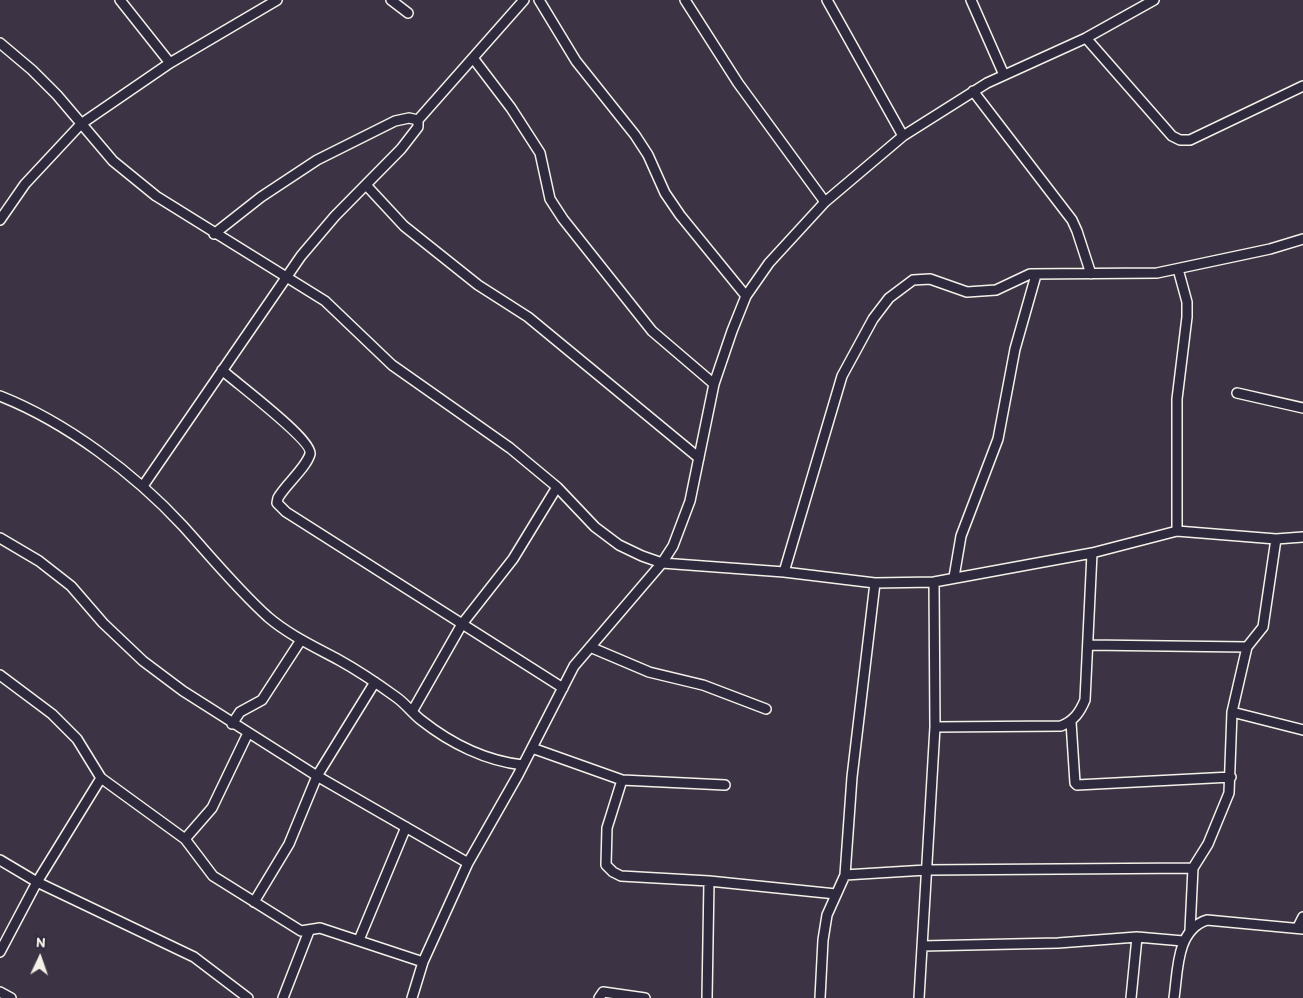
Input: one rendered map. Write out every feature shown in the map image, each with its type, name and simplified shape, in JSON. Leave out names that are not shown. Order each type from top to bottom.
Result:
[{"type":"street","points":[[120,0],[170,63]]},
{"type":"street","points":[[0,220],[25,184],[81,124],[170,63],[277,0]]},
{"type":"street","points":[[391,0],[408,14]]},
{"type":"street","points":[[143,486],[287,276],[335,216],[401,149],[418,127],[418,120],[524,0]]},
{"type":"street","points":[[539,0],[576,61],[635,135],[648,155],[665,193],[680,215],[746,296]]},
{"type":"street","points":[[685,0],[738,83],[825,202]]},
{"type":"street","points":[[827,0],[904,136]]},
{"type":"street","points":[[971,0],[1004,75]]},
{"type":"street","points":[[412,998],[423,962],[468,863],[523,765],[574,666],[662,563],[672,546],[690,501],[714,384],[746,296],[756,278],[825,202],[904,136],[974,91],[1004,75],[1086,38],[1154,0]]},
{"type":"street","points":[[1086,38],[1172,136],[1180,140],[1190,140],[1303,86]]},
{"type":"street","points":[[0,43],[32,70],[113,161],[156,196],[214,234],[287,276],[325,301],[392,364],[510,448],[558,487],[595,527],[619,545],[662,563],[784,572],[875,583],[934,582],[1092,553],[1177,531],[1276,539],[1303,537]]},
{"type":"street","points":[[473,58],[511,108],[540,153],[550,199],[563,220],[652,331],[714,384]]},
{"type":"street","points":[[974,91],[1072,220],[1091,274]]},
{"type":"street","points":[[214,234],[261,196],[317,160],[395,121],[409,118],[418,120]]},
{"type":"street","points":[[366,185],[404,226],[478,285],[528,318],[699,458]]},
{"type":"street","points":[[784,572],[842,376],[858,343],[889,298],[913,280],[930,279],[967,292],[996,290],[1020,277],[1036,275],[1157,273],[1270,249],[1303,239]]},
{"type":"street","points":[[1177,531],[1177,399],[1187,317],[1186,302],[1178,269]]},
{"type":"street","points":[[954,577],[961,536],[998,439],[1015,349],[1036,275]]},
{"type":"street","points":[[222,370],[291,428],[309,448],[310,454],[306,461],[278,498],[278,503],[286,512],[563,688]]},
{"type":"street","points":[[1237,393],[1303,408]]},
{"type":"street","points":[[0,396],[44,415],[70,430],[143,486],[183,526],[232,582],[270,618],[301,640],[375,682],[413,710],[422,720],[467,749],[487,758],[523,765]]},
{"type":"street","points":[[413,710],[462,624],[513,559],[558,487]]},
{"type":"street","points":[[0,538],[39,561],[71,586],[103,623],[143,661],[183,691],[232,724],[317,776],[468,863]]},
{"type":"street","points":[[1190,930],[1193,868],[1208,844],[1229,793],[1232,712],[1247,647],[1263,626],[1276,539]]},
{"type":"street","points":[[935,727],[1061,726],[1071,722],[1086,700],[1092,553]]},
{"type":"street","points":[[919,998],[935,727],[934,582]]},
{"type":"street","points":[[820,998],[823,940],[827,915],[845,875],[852,777],[875,583]]},
{"type":"street","points":[[232,724],[240,712],[262,700],[301,640]]},
{"type":"street","points":[[1088,645],[1247,647]]},
{"type":"street","points":[[590,647],[649,672],[703,684],[766,709]]},
{"type":"street","points":[[0,675],[52,714],[77,739],[102,778],[185,840],[213,876],[301,931],[320,928],[423,962]]},
{"type":"street","points":[[254,902],[289,844],[317,776],[375,682]]},
{"type":"street","points":[[1232,712],[1303,730]]},
{"type":"street","points":[[1071,722],[1075,783],[1077,785],[1231,777]]},
{"type":"street","points":[[185,840],[209,812],[248,733]]},
{"type":"street","points":[[532,748],[622,780],[725,785]]},
{"type":"street","points":[[0,952],[37,882],[102,778]]},
{"type":"street","points":[[622,780],[607,828],[606,864],[613,872],[621,876],[709,881],[836,894]]},
{"type":"street","points":[[359,940],[406,827]]},
{"type":"street","points":[[0,860],[37,882],[194,957],[248,998]]},
{"type":"street","points":[[845,875],[926,870],[1193,868]]},
{"type":"street","points":[[707,998],[709,881]]},
{"type":"street","points":[[1174,998],[1183,941],[1190,930],[1198,923],[1206,920],[1300,928],[1303,917]]},
{"type":"street","points":[[283,998],[309,931]]},
{"type":"street","points":[[922,946],[1058,943],[1137,938],[1183,941]]},
{"type":"street","points":[[1131,998],[1137,938]]},
{"type":"street","points":[[0,992],[11,998]]},
{"type":"street","points":[[599,998],[602,992],[645,998]]}]
